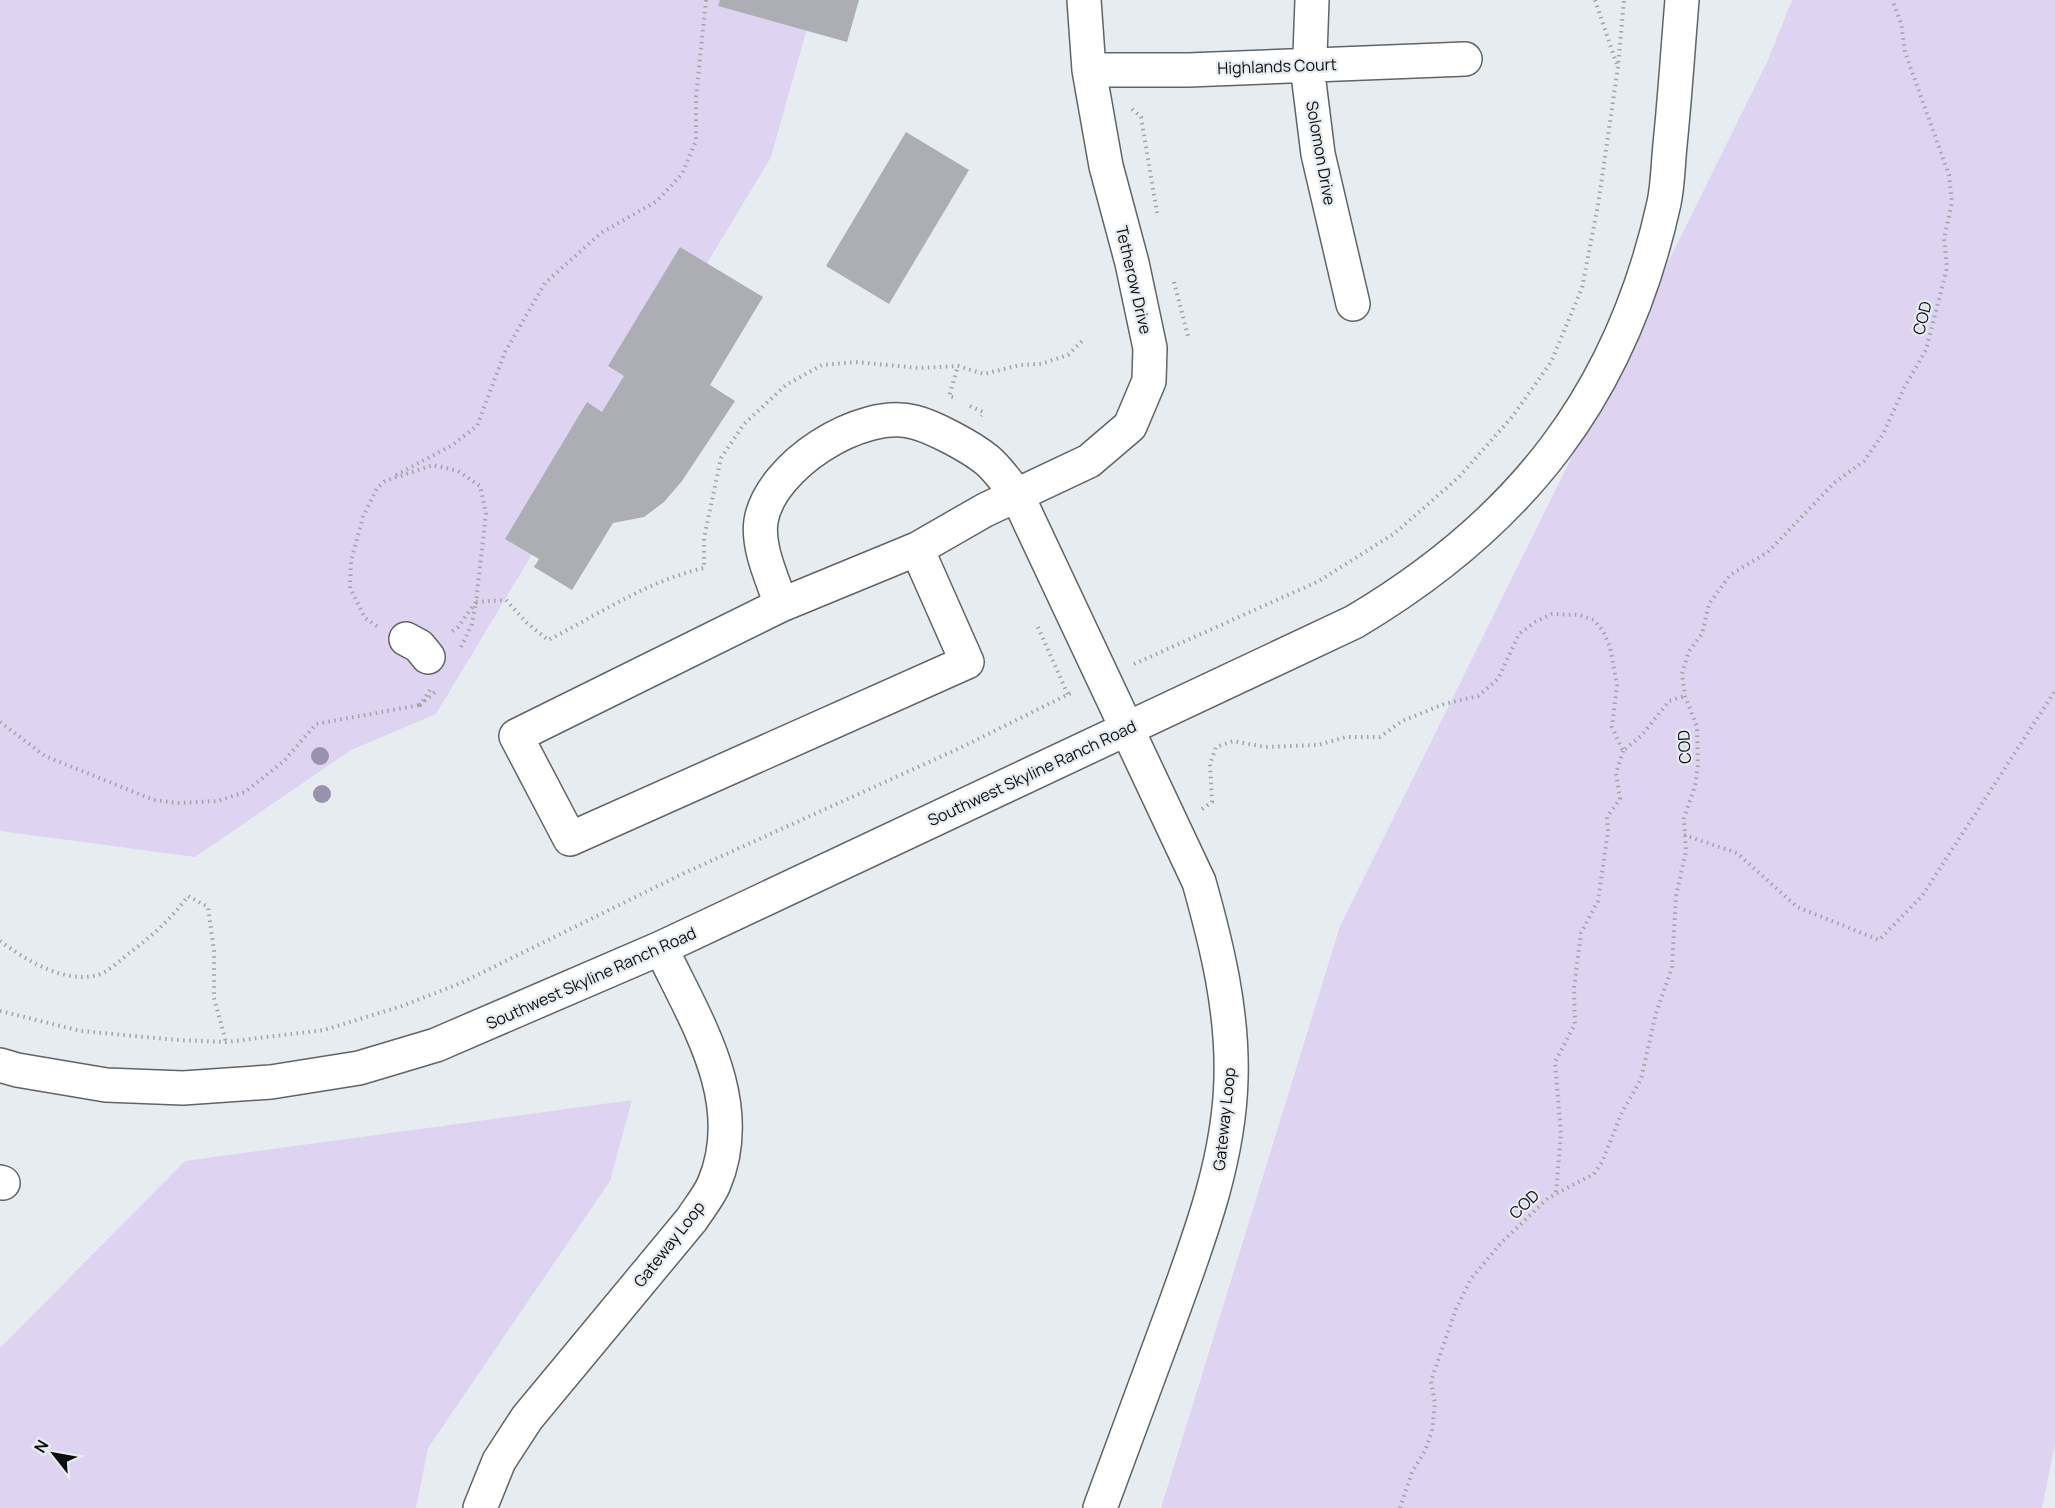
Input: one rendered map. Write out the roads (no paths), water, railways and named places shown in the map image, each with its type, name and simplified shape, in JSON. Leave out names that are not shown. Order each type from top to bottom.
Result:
[{"type":"street","name":"Tetherow Drive","points":[[917,549],[967,662],[570,839],[516,736],[781,605],[917,549],[1017,495],[1089,461],[1130,426],[1149,381],[1150,348],[1132,263],[1106,166],[1089,70],[1084,0]]},
{"type":"street","name":"Solomon Drive","points":[[1312,0],[1309,64],[1318,154],[1353,304]]},
{"type":"street","name":"Southwest Skyline Ranch Road","points":[[0,1065],[106,1085],[183,1088],[271,1082],[359,1068],[436,1045],[661,948],[1354,622],[1407,591],[1489,523],[1546,462],[1590,396],[1618,344],[1644,284],[1665,201],[1682,0]]},
{"type":"street","name":"Highlands Court","points":[[1089,70],[1188,70],[1465,59]]},
{"type":"street","name":"Gateway Loop","points":[[781,605],[764,552],[761,521],[773,490],[804,456],[840,435],[887,419],[915,422],[987,460],[1017,495],[1199,882],[1218,948],[1228,1013],[1230,1091],[1222,1161],[1200,1235],[1100,1508]]},
{"type":"street","name":"Gateway Loop","points":[[480,1508],[499,1461],[527,1418],[692,1219],[714,1184],[724,1144],[725,1105],[716,1064],[661,948]]}]
